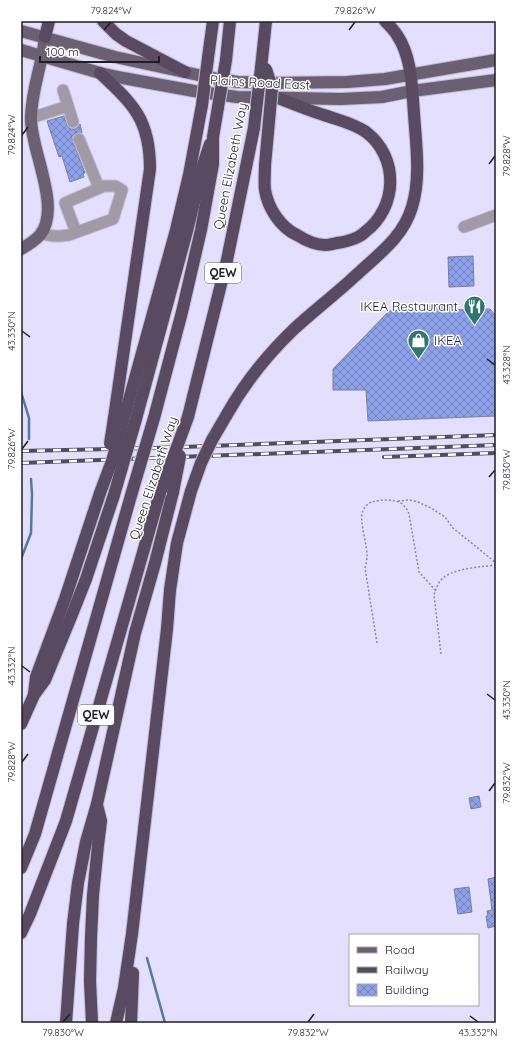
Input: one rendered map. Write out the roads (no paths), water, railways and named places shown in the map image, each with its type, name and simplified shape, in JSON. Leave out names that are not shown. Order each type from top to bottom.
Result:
[{"type":"highway","points":[[45,37],[49,21]]},
{"type":"highway","points":[[103,21],[116,34],[126,41],[185,72]]},
{"type":"highway","points":[[125,418],[176,230],[189,175],[202,105],[213,21]]},
{"type":"highway","name":"Queen Elizabeth Way","points":[[21,868],[35,834],[154,418],[182,312],[201,230],[213,164],[213,137],[226,60],[230,21]]},
{"type":"highway","name":"Queen Elizabeth Way","points":[[21,933],[30,914],[66,821],[160,493],[188,417],[226,260],[254,128],[264,64],[266,21]]},
{"type":"highway","points":[[116,1023],[124,988],[132,934],[167,629],[170,590],[177,543],[191,491],[201,463],[234,400],[276,346],[398,236],[405,225],[412,208],[416,189],[417,171],[411,75],[405,50],[397,34],[385,21]]},
{"type":"highway","points":[[264,64],[272,88],[264,176],[265,190],[272,211],[280,223],[291,233],[308,242],[325,245],[344,242],[358,237],[370,228],[378,219],[383,212],[388,197],[390,181],[388,164],[379,145],[365,132],[344,122],[278,98]]},
{"type":"highway","points":[[21,724],[34,695],[45,680],[86,579],[114,495],[125,418],[150,170],[150,154],[146,133],[136,112],[120,92],[100,73]]},
{"type":"highway","points":[[34,695],[36,677],[65,599],[100,493],[111,438],[125,418],[187,231],[203,165],[213,137]]},
{"type":"highway","points":[[66,1023],[72,924],[86,842],[97,804],[135,633],[173,492],[188,417]]},
{"type":"highway","points":[[92,1023],[90,981],[91,938],[93,895],[101,821],[97,804]]},
{"type":"highway","points":[[131,1023],[134,956],[132,934]]},
{"type":"main road","name":"Plains Road East","points":[[21,31],[115,57],[185,72],[238,82],[270,84],[348,82],[385,79],[496,60]]},
{"type":"main road","points":[[21,249],[42,234],[49,213],[45,186],[33,136],[31,118],[34,92],[45,37]]},
{"type":"main road","name":"Plains Road East","points":[[21,50],[100,73],[194,91],[237,97],[341,99],[382,97],[412,91],[496,80]]},
{"type":"lane","points":[[63,90],[73,122]]},
{"type":"lane","points":[[31,118],[68,106]]},
{"type":"lane","points":[[79,138],[99,188]]},
{"type":"lane","points":[[42,234],[61,236],[76,232],[113,219],[122,190],[115,186],[104,186],[65,203],[76,232]]},
{"type":"lane","points":[[464,227],[496,215]]},
{"type":"waterway","points":[[21,392],[29,418],[29,439]]},
{"type":"waterway","points":[[21,559],[31,533],[31,479]]},
{"type":"waterway","points":[[147,958],[165,1023]]},
{"type":"railway","points":[[21,451],[155,448],[496,435]]},
{"type":"railway","points":[[21,463],[496,445]]},
{"type":"railway","points":[[384,457],[496,453]]},
{"type":"place","name":"IKEA Restaurant","points":[[474,326]]},
{"type":"place","name":"IKEA","points":[[419,360]]}]
